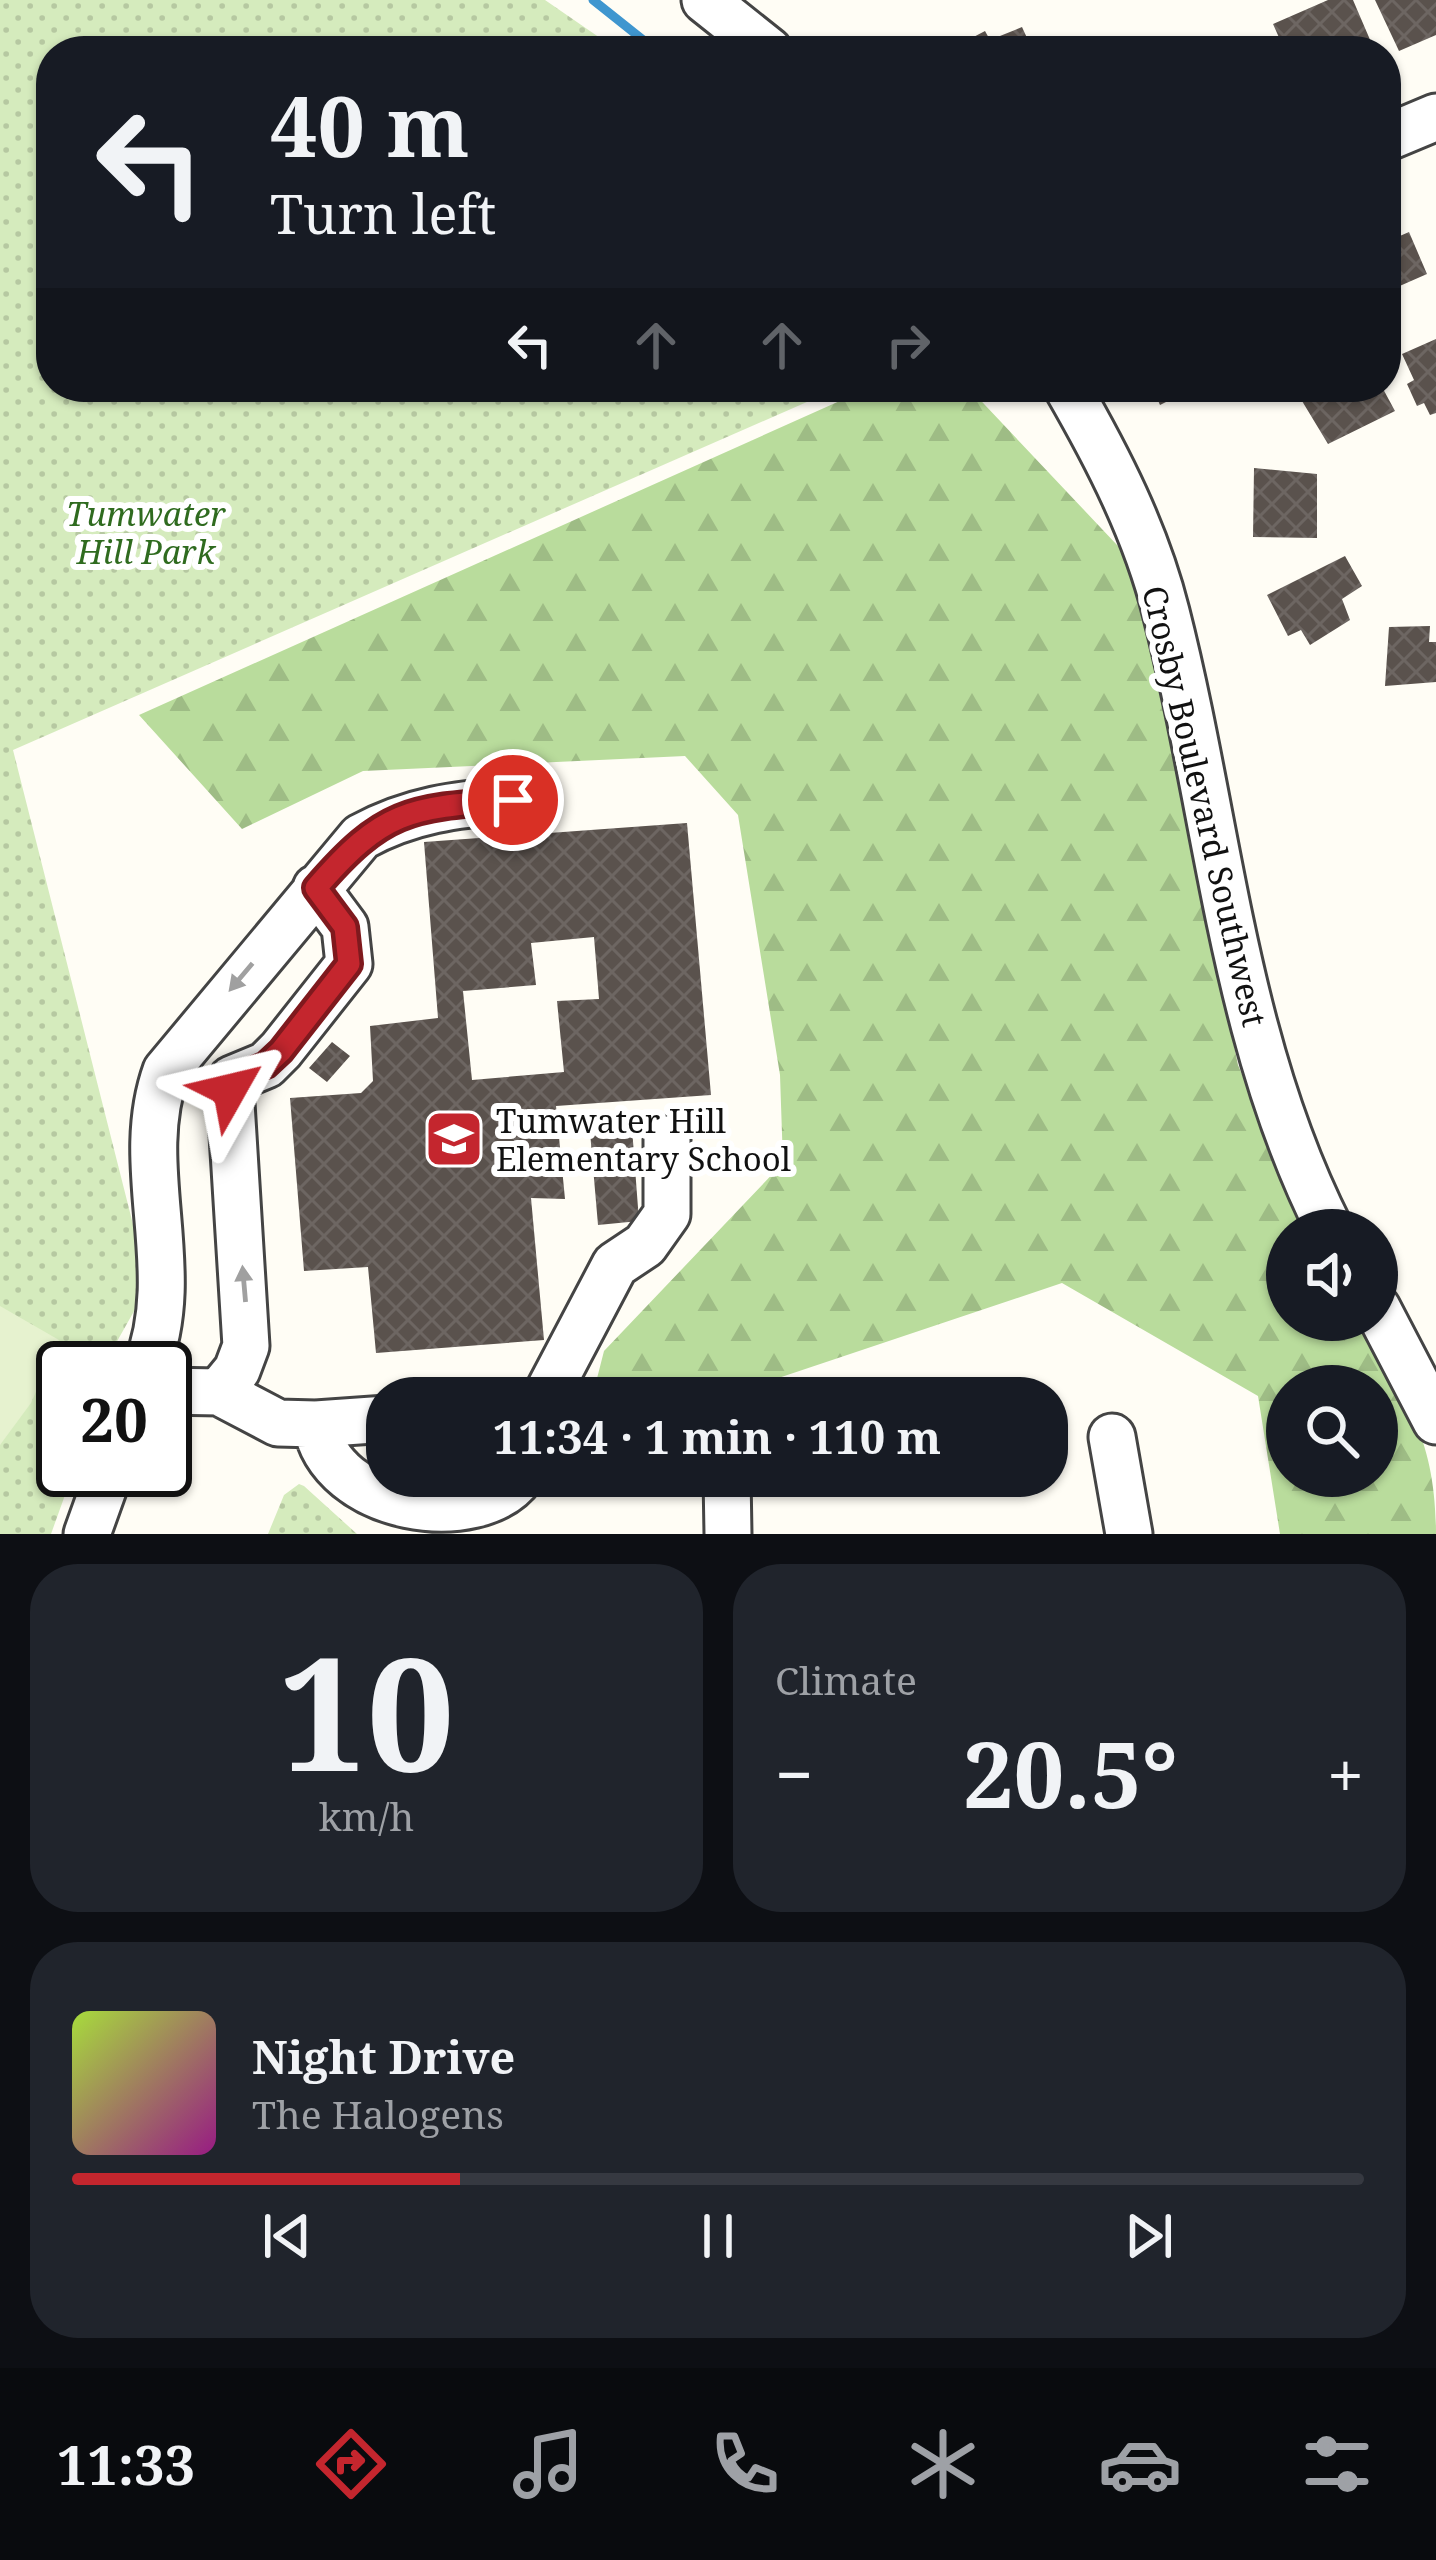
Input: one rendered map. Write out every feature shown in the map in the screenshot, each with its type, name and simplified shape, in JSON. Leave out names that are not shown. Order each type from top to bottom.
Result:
[{"type":"street","points":[[705,0],[750,36]]},
{"type":"street","points":[[1401,132],[1436,117]]},
{"type":"street","name":"Crosby Boulevard Southwest","points":[[1076,402],[1118,476],[1166,609],[1263,1061],[1322,1209]]},
{"type":"street","points":[[153,1341],[165,1299],[152,1111],[166,1071],[196,1029],[361,837],[396,817],[445,806],[513,800]]},
{"type":"street","points":[[219,1393],[237,1370],[247,1329],[230,1087],[232,1079],[266,1065],[281,1051],[349,964],[345,927],[316,888]]},
{"type":"street","points":[[556,1377],[615,1265],[645,1245],[667,1214],[667,1139]]},
{"type":"street","points":[[1395,1341],[1434,1412]]},
{"type":"street","points":[[192,1392],[219,1393],[278,1423],[366,1420]]},
{"type":"street","points":[[316,1424],[330,1465],[373,1506],[408,1528],[430,1532],[473,1525],[510,1497]]},
{"type":"street","points":[[1112,1437],[1129,1534]]},
{"type":"street","points":[[87,1534],[100,1497]]},
{"type":"street","points":[[727,1497],[728,1534]]},
{"type":"green space","name":"Tumwater Hill Park","points":[[0,0],[545,0],[597,36],[36,36],[36,402],[807,402],[13,750],[139,1248],[142,1297],[117,1341],[36,1341],[36,1497],[64,1497],[51,1534],[0,1534]]},
{"type":"green space","points":[[838,402],[982,402],[1134,563],[1238,1065],[1299,1209],[1266,1209],[1266,1341],[1371,1341],[1385,1365],[1266,1365],[1266,1446],[1258,1396],[1062,1283],[782,1377],[597,1377],[604,1351],[783,1163],[780,1075],[738,815],[685,756],[363,771],[242,829],[139,715]]},
{"type":"green space","points":[[0,1306],[59,1340],[36,1341],[36,1392],[0,1445]]},
{"type":"green space","points":[[1398,1386],[1431,1471],[1436,1534],[1280,1534],[1274,1497],[1398,1497]]},
{"type":"green space","points":[[299,1484],[357,1534],[268,1534],[284,1495]]},
{"type":"building","points":[[1328,0],[1353,0],[1368,36],[1278,36],[1273,24]]},
{"type":"building","points":[[1375,0],[1436,0],[1436,35],[1401,50],[1401,36],[1392,36]]},
{"type":"building","points":[[1022,27],[1026,36],[1000,36]]},
{"type":"building","points":[[1409,232],[1427,274],[1401,285],[1401,235]]},
{"type":"building","points":[[1436,339],[1436,413],[1430,415],[1424,403],[1417,406],[1407,384],[1414,380],[1402,354]]},
{"type":"building","points":[[1303,402],[1390,402],[1395,411],[1328,444]]},
{"type":"building","points":[[1254,468],[1317,474],[1317,538],[1253,537]]},
{"type":"building","points":[[1345,556],[1362,586],[1342,599],[1350,620],[1310,645],[1301,630],[1288,636],[1267,595]]},
{"type":"building","points":[[1430,626],[1429,642],[1436,642],[1436,682],[1385,686],[1389,627]]},
{"type":"building","points":[[687,823],[711,1095],[556,1106],[565,1199],[531,1198],[544,1340],[376,1353],[368,1267],[304,1271],[290,1098],[361,1093],[373,1081],[370,1026],[438,1018],[424,842]],"holes":[[[594,937],[599,999],[557,1001],[564,1072],[472,1080],[463,991],[536,985],[531,943]]]},
{"type":"building","points":[[332,1042],[350,1056],[327,1082],[309,1068]]},
{"type":"building","points":[[632,1128],[639,1221],[598,1225],[590,1132]]},
{"type":"waterway","points":[[593,0],[638,36]]},
{"type":"place","name":"Tumwater Hill Elementary School","points":[[454,1139]]},
{"type":"route","points":[[230,1090],[232,1079],[266,1065],[281,1051],[349,964],[345,927],[316,888],[361,837],[396,817],[445,806],[513,800]]}]
